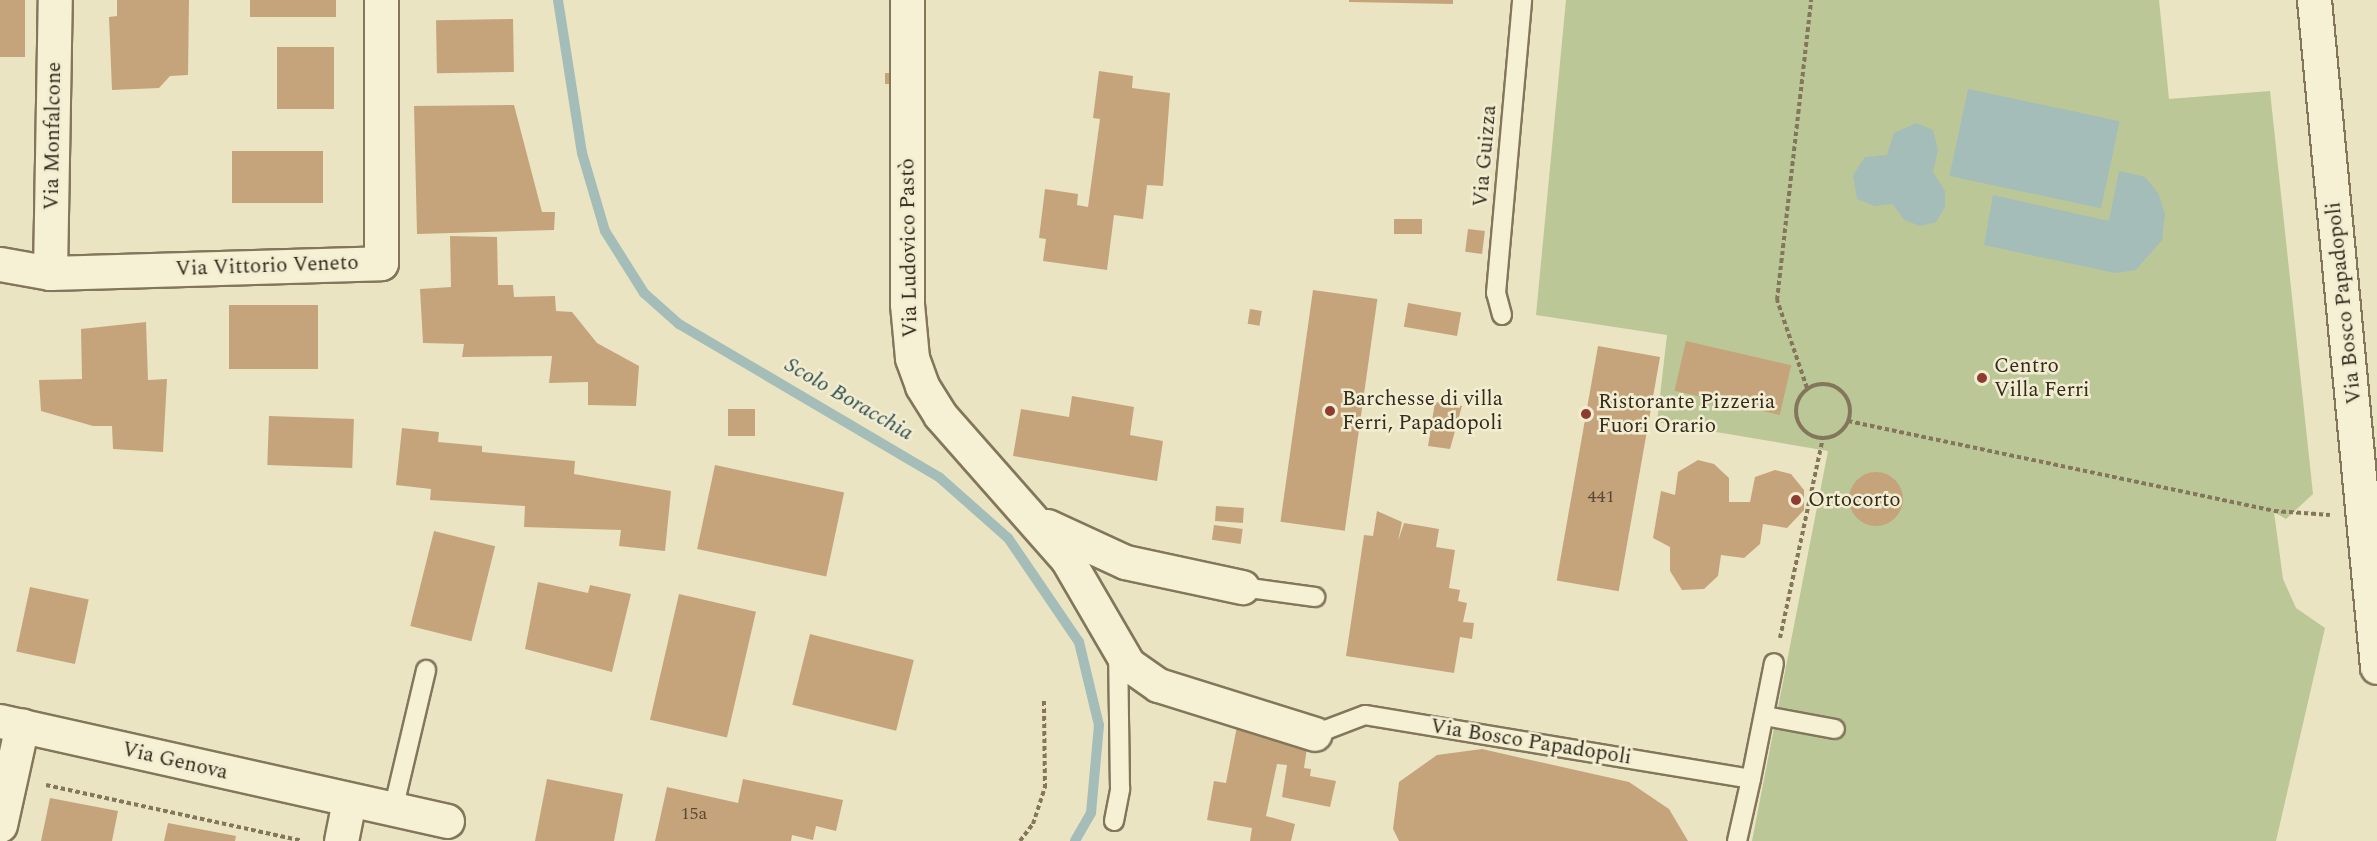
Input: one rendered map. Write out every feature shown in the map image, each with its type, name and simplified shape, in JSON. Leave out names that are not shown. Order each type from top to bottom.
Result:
[{"type":"street","name":"Via Monfalcone","points":[[50,273],[55,0]]},
{"type":"street","name":"Via Vittorio Veneto","points":[[0,264],[50,273],[381,263],[381,0]]},
{"type":"street","name":"Via Ludovico Pastò","points":[[907,0],[912,358],[940,415],[1040,522],[1128,664],[1158,685],[1315,734]]},
{"type":"street","name":"Via Bosco Papadopoli","points":[[2314,0],[2375,607],[2377,667]]},
{"type":"street","name":"Via Ludovico Pastò","points":[[1040,522],[1125,562],[1242,587]]},
{"type":"street","name":"Via Genova","points":[[11,723],[349,801],[447,821]]},
{"type":"street","points":[[0,825],[11,723]]},
{"type":"street","points":[[341,841],[349,801]]},
{"type":"lane","name":"Via Guizza","points":[[1502,315],[1496,293],[1522,0]]},
{"type":"lane","points":[[1242,587],[1315,597]]},
{"type":"lane","points":[[1114,821],[1120,789],[1118,645]]},
{"type":"lane","points":[[1737,841],[1774,663]]},
{"type":"lane","points":[[393,810],[426,670]]},
{"type":"lane","name":"Via Bosco Papadopoli","points":[[1315,734],[1365,715],[1751,779]]},
{"type":"lane","points":[[1764,716],[1835,729]]},
{"type":"path","points":[[1807,388],[1777,300],[1811,0]]},
{"type":"path","points":[[1818,384],[1839,389],[1847,399],[1848,420],[1842,430],[1823,438],[1809,434],[1797,419],[1798,400],[1807,388],[1818,384]]},
{"type":"path","points":[[1848,420],[2274,511],[2366,518]]},
{"type":"path","points":[[1774,663],[1823,438]]},
{"type":"path","points":[[1020,841],[1033,824],[1045,788],[1044,701]]},
{"type":"path","points":[[47,781],[302,841]]},
{"type":"green space","name":"Centro Villa Ferri","points":[[1566,0],[2159,0],[2169,99],[2270,91],[2313,494],[2286,519],[2274,512],[2283,579],[2296,608],[2325,628],[2276,841],[1752,841],[1828,451],[1657,422],[1667,335],[1536,315]]},
{"type":"water","points":[[1968,89],[2120,121],[2101,208],[1949,176]]},
{"type":"water","points":[[1916,123],[1933,130],[1938,150],[1933,172],[1945,191],[1945,207],[1936,222],[1920,226],[1904,220],[1893,204],[1875,206],[1857,199],[1853,175],[1865,157],[1887,155],[1894,133]]},
{"type":"water","points":[[2119,171],[2145,177],[2158,193],[2165,214],[2162,240],[2136,270],[2115,273],[1984,245],[1993,195],[2109,221]]},
{"type":"building","points":[[0,0],[25,0],[25,57],[0,57]]},
{"type":"building","points":[[117,0],[189,0],[188,75],[170,76],[159,88],[112,90],[109,17],[117,16]]},
{"type":"building","points":[[250,0],[336,0],[336,17],[250,17]]},
{"type":"building","points":[[1349,0],[1453,0],[1453,4],[1349,2]]},
{"type":"building","points":[[513,19],[514,72],[437,73],[436,20]]},
{"type":"building","points":[[277,47],[334,47],[334,109],[277,109]]},
{"type":"building","points":[[1099,71],[1133,76],[1132,88],[1170,93],[1163,186],[1147,185],[1143,219],[1114,215],[1107,270],[1043,261],[1046,239],[1039,238],[1045,189],[1078,194],[1077,205],[1088,207],[1100,119],[1093,118]]},
{"type":"building","points":[[885,73],[894,73],[894,84],[885,84]]},
{"type":"building","points":[[514,105],[542,212],[555,212],[554,230],[417,234],[414,106]]},
{"type":"building","points":[[232,151],[323,151],[323,203],[232,203]]},
{"type":"building","points":[[1394,219],[1422,219],[1422,234],[1394,234]]},
{"type":"building","points":[[1468,229],[1485,231],[1482,254],[1465,252]]},
{"type":"building","points":[[450,236],[497,237],[498,285],[513,285],[514,297],[555,296],[556,311],[572,312],[597,343],[639,366],[636,406],[588,405],[588,382],[549,383],[552,356],[462,357],[464,344],[423,343],[420,289],[451,287]]},
{"type":"building","name":"Barchesse di villa Ferri, Papadopoli","points":[[1313,290],[1377,299],[1345,531],[1280,522]]},
{"type":"building","points":[[1408,303],[1461,312],[1457,336],[1404,327]]},
{"type":"building","points":[[229,305],[318,305],[318,369],[229,369]]},
{"type":"building","points":[[1250,309],[1262,311],[1260,326],[1248,324]]},
{"type":"building","points":[[146,322],[148,380],[167,379],[163,452],[113,449],[112,426],[93,426],[41,411],[39,380],[82,379],[81,329]]},
{"type":"building","points":[[1686,341],[1791,365],[1780,415],[1675,391]]},
{"type":"building","points":[[1598,346],[1660,357],[1619,591],[1557,580]]},
{"type":"building","points":[[1072,396],[1134,407],[1130,435],[1163,441],[1157,481],[1013,456],[1021,409],[1069,417]]},
{"type":"building","points":[[1435,402],[1462,406],[1450,449],[1428,446]]},
{"type":"building","points":[[728,409],[755,409],[755,436],[728,436]]},
{"type":"building","points":[[269,416],[354,419],[352,468],[267,465]]},
{"type":"building","points":[[402,428],[439,432],[438,442],[482,446],[482,452],[575,461],[574,474],[671,491],[665,551],[619,546],[621,530],[524,527],[525,506],[430,500],[431,489],[396,485]]},
{"type":"building","points":[[1698,460],[1714,464],[1729,478],[1729,502],[1750,502],[1755,477],[1775,470],[1791,474],[1804,490],[1804,510],[1787,528],[1763,524],[1760,544],[1744,558],[1721,555],[1718,576],[1704,589],[1682,590],[1670,571],[1670,547],[1653,538],[1661,491],[1675,495],[1678,472]]},
{"type":"building","points":[[715,465],[844,492],[826,577],[697,549]]},
{"type":"building","points":[[1876,472],[1886,474],[1895,480],[1901,489],[1903,499],[1901,509],[1895,518],[1886,524],[1876,526],[1866,524],[1857,518],[1851,509],[1849,499],[1851,489],[1857,480],[1866,474]]},
{"type":"building","points":[[1216,506],[1244,508],[1243,523],[1215,521]]},
{"type":"building","points":[[1377,511],[1402,522],[1398,541],[1404,523],[1439,529],[1436,547],[1455,550],[1449,588],[1460,590],[1458,601],[1467,603],[1463,622],[1474,623],[1472,639],[1460,637],[1454,673],[1346,656],[1364,535],[1373,536]]},
{"type":"building","points":[[1214,525],[1243,529],[1241,544],[1212,540]]},
{"type":"building","points":[[434,531],[495,546],[471,641],[410,626]]},
{"type":"building","points":[[538,582],[588,593],[590,585],[631,594],[612,672],[525,649]]},
{"type":"building","points":[[30,587],[89,599],[75,664],[16,652]]},
{"type":"building","points":[[679,594],[756,612],[727,737],[650,720]]},
{"type":"building","points":[[810,634],[914,660],[896,731],[792,705]]},
{"type":"building","points":[[1238,721],[1307,748],[1304,768],[1311,769],[1310,776],[1336,781],[1330,807],[1282,797],[1287,765],[1277,764],[1266,816],[1295,824],[1291,841],[1250,841],[1252,828],[1207,820],[1214,781],[1226,783]]},
{"type":"building","points":[[1482,749],[1629,782],[1669,809],[1688,841],[1399,841],[1393,829],[1399,782],[1437,755]]},
{"type":"building","points":[[547,779],[623,794],[614,841],[535,841]]},
{"type":"building","points":[[743,779],[843,800],[836,831],[816,826],[813,840],[792,835],[791,841],[655,841],[667,787],[738,803]]},
{"type":"building","points":[[50,798],[118,811],[112,841],[41,841]]},
{"type":"building","points":[[168,823],[236,836],[235,841],[164,841]]},
{"type":"waterway","name":"Scolo Boracchia","points":[[558,0],[582,153],[605,231],[644,293],[679,324],[939,477],[1008,538],[1079,642],[1099,725],[1091,813],[1075,841]]},
{"type":"place","name":"Centro Villa Ferri","points":[[1982,378]]},
{"type":"place","name":"Barchesse di villa Ferri, Papadopoli","points":[[1330,411]]},
{"type":"place","name":"Ristorante Pizzeria Fuori Orario","points":[[1586,414]]},
{"type":"place","name":"Ortocorto","points":[[1796,500]]}]
